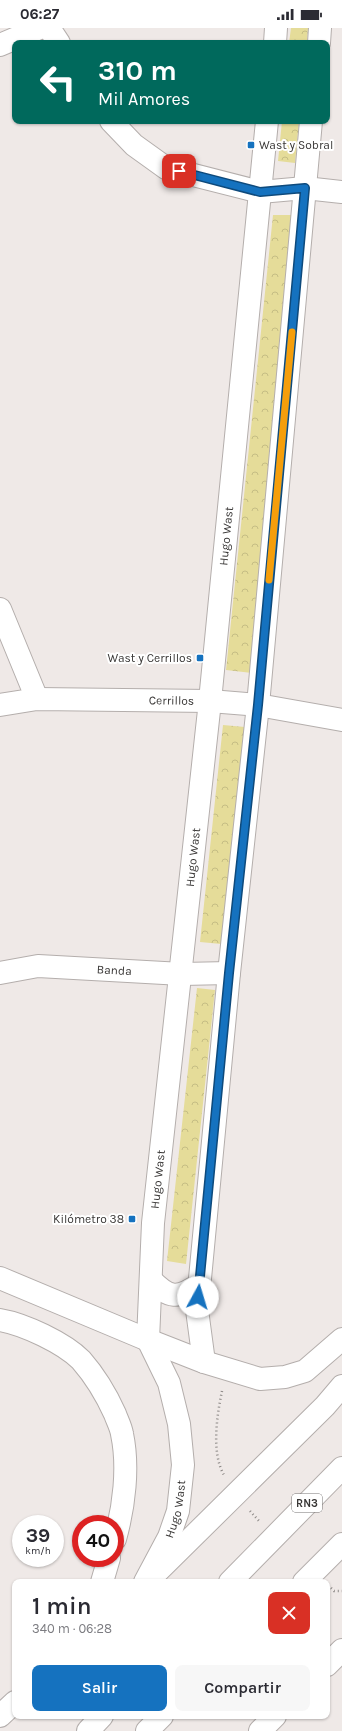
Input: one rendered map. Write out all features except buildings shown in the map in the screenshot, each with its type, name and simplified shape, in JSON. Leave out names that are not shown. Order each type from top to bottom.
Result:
[{"type":"main road","points":[[0,45],[40,28]]},
{"type":"main road","points":[[49,28],[57,40]]},
{"type":"main road","points":[[275,40],[276,28]]},
{"type":"main road","points":[[319,40],[320,28]]},
{"type":"main road","points":[[114,124],[134,145],[166,168],[260,192],[305,188],[342,192]]},
{"type":"main road","name":"Hugo Wast","points":[[147,1579],[169,1537],[178,1511],[183,1464],[180,1424],[169,1383],[148,1340],[153,1223],[182,974],[267,124]]},
{"type":"main road","points":[[204,1362],[197,1310],[229,973],[258,705],[311,124]]},
{"type":"main road","points":[[0,609],[37,698]]},
{"type":"main road","name":"Cerrillos","points":[[0,705],[37,698],[210,701],[258,705],[342,720]]},
{"type":"main road","name":"Banda","points":[[0,973],[38,966],[182,974],[229,973]]},
{"type":"main road","points":[[0,1278],[204,1362],[260,1379],[285,1377],[305,1371],[342,1339]]},
{"type":"main road","points":[[151,1280],[161,1291],[172,1296],[185,1293],[200,1284]]},
{"type":"main road","points":[[0,1320],[46,1336],[80,1359],[100,1385],[110,1402],[122,1433],[125,1470],[120,1515]]},
{"type":"main road","points":[[151,1579],[325,1406],[342,1386]]},
{"type":"main road","name":"RN3","points":[[233,1579],[342,1468]]},
{"type":"main road","points":[[307,1579],[342,1544]]},
{"type":"main road","points":[[103,1579],[106,1567]]},
{"type":"main road","points":[[330,1663],[342,1650]]},
{"type":"main road","points":[[0,1716],[12,1705]]},
{"type":"main road","points":[[88,1731],[99,1719]]},
{"type":"main road","points":[[147,1731],[159,1719]]},
{"type":"main road","points":[[260,1731],[273,1719]]},
{"type":"path","points":[[330,1588],[334,1591],[342,1591]]},
{"type":"green space","points":[[291,28],[308,28],[307,40],[289,40]]},
{"type":"green space","points":[[282,124],[299,124],[295,163],[278,161]]},
{"type":"green space","points":[[273,215],[291,215],[252,673],[226,670]]},
{"type":"green space","points":[[223,725],[245,727],[221,944],[200,942]]},
{"type":"green space","points":[[197,988],[215,990],[186,1264],[167,1261]]},
{"type":"slow traffic","points":[[269,580],[292,332]]},
{"type":"place","name":"Wast y Sobral","points":[[251,145]]},
{"type":"place","name":"Wast y Cerrillos","points":[[200,658]]},
{"type":"place","name":"Kilómetro 38","points":[[132,1219]]},
{"type":"route","points":[[179,171],[260,192],[305,188],[258,705],[229,973],[198,1297]]}]
